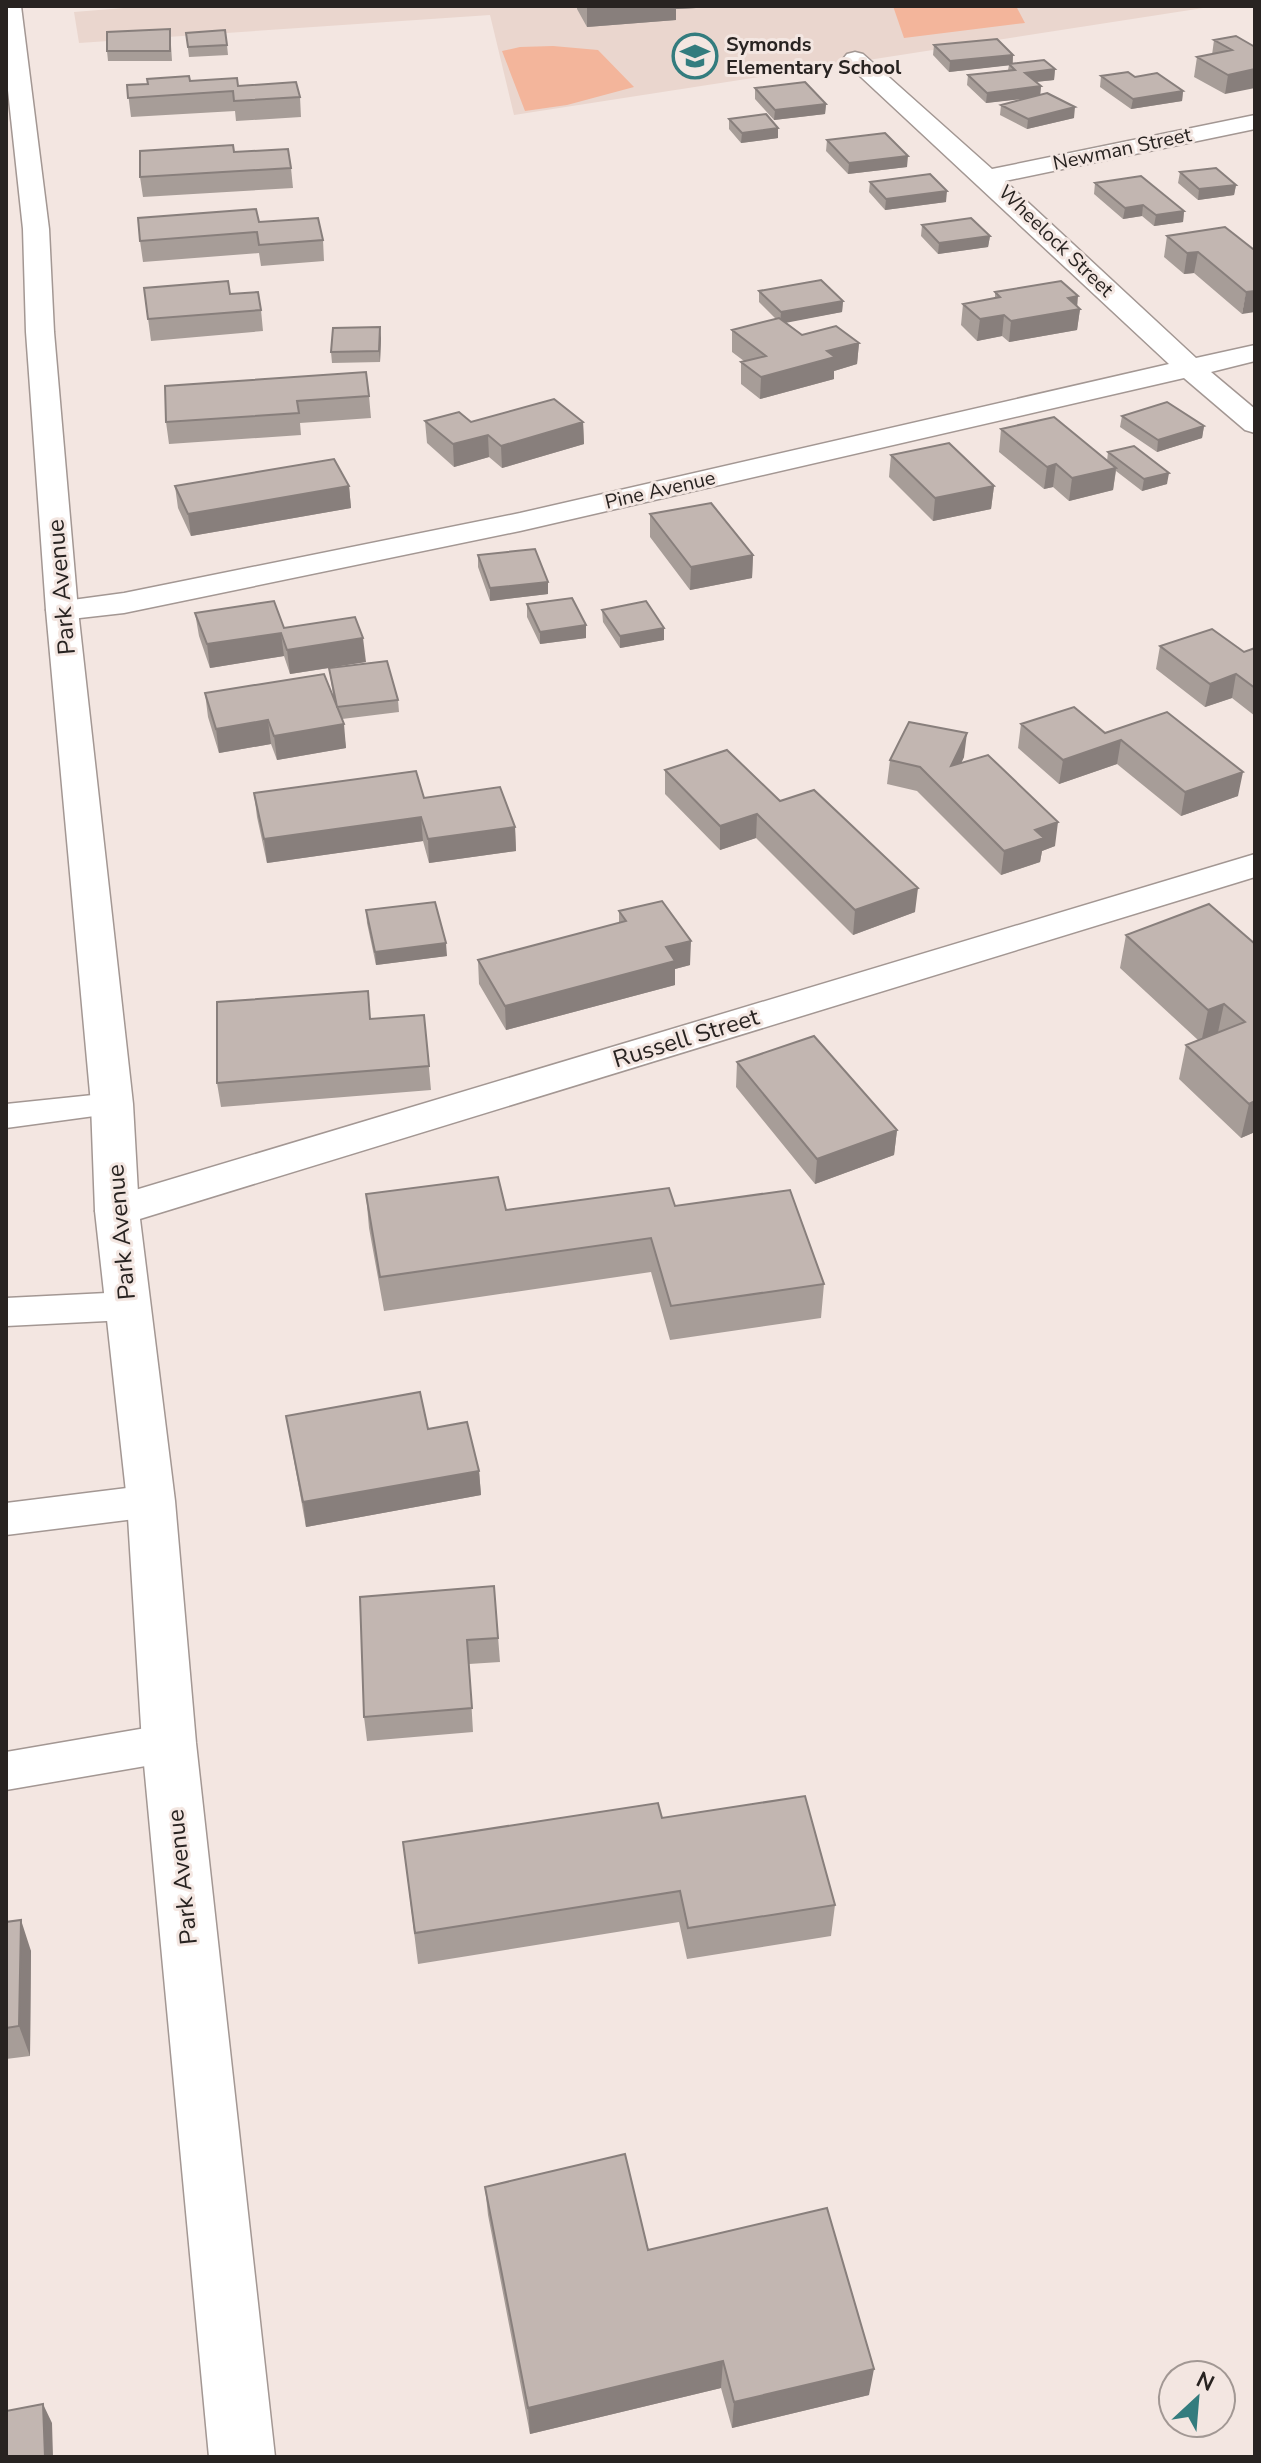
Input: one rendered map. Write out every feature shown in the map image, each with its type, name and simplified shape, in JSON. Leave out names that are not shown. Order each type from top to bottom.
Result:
[{"type":"street","name":"Park Avenue","points":[[10,6],[36,229],[40,332],[62,610],[112,1104],[117,1211],[151,1501],[169,1743],[242,2457]]},
{"type":"street","name":"Wheelock Street","points":[[855,59],[989,177],[1188,369],[1255,424]]},
{"type":"street","name":"Newman Street","points":[[989,177],[1255,122]]},
{"type":"street","name":"Pine Avenue","points":[[62,610],[124,603],[520,522],[1255,353]]},
{"type":"street","name":"Russell Street","points":[[117,1211],[1255,865]]},
{"type":"lane","points":[[6,1116],[112,1104]]},
{"type":"lane","points":[[6,1312],[127,1306]]},
{"type":"lane","points":[[6,1519],[151,1501]]},
{"type":"lane","points":[[6,1771],[169,1743]]},
{"type":"shaded area","name":"Symonds Elementary School","points":[[149,6],[1216,6],[514,115],[490,15],[79,43],[74,12]]},
{"type":"shaded area","points":[[893,6],[1016,6],[1025,23],[904,38]]},
{"type":"shaded area","points":[[553,46],[598,50],[634,87],[567,105],[525,111],[502,51]]},
{"type":"building","points":[[170,29],[170,51],[107,51],[107,32]]},
{"type":"building","points":[[225,30],[227,45],[188,47],[186,33]]},
{"type":"building","points":[[1236,36],[1255,47],[1255,69],[1228,75],[1197,57],[1232,50],[1214,40]]},
{"type":"building","points":[[997,39],[1013,55],[950,61],[934,45]]},
{"type":"building","points":[[1044,60],[1055,69],[1025,73],[1041,86],[987,93],[968,75],[1015,70],[1009,64]]},
{"type":"building","points":[[1128,72],[1135,77],[1157,73],[1183,91],[1133,99],[1101,76]]},
{"type":"building","points":[[189,76],[190,81],[237,78],[238,86],[296,82],[300,97],[234,101],[233,91],[128,98],[127,85],[148,84],[147,79]]},
{"type":"building","points":[[805,82],[826,104],[775,110],[755,88]]},
{"type":"building","points":[[1047,93],[1075,107],[1028,119],[1001,105]]},
{"type":"building","points":[[766,114],[778,128],[742,133],[729,119]]},
{"type":"building","points":[[885,133],[908,156],[849,163],[827,140]]},
{"type":"building","points":[[233,145],[234,152],[288,149],[291,168],[140,177],[140,151]]},
{"type":"building","points":[[1216,168],[1236,185],[1199,189],[1180,172]]},
{"type":"building","points":[[930,174],[947,191],[886,199],[870,182]]},
{"type":"building","points":[[1141,176],[1184,211],[1156,215],[1143,205],[1125,208],[1095,183]]},
{"type":"building","points":[[256,209],[259,222],[318,218],[323,240],[259,245],[257,232],[140,241],[138,218]]},
{"type":"building","points":[[971,218],[990,236],[939,243],[922,225]]},
{"type":"building","points":[[1225,227],[1255,249],[1255,291],[1246,292],[1198,252],[1187,253],[1167,236]]},
{"type":"building","points":[[821,280],[843,301],[781,312],[759,291]]},
{"type":"building","points":[[228,281],[230,294],[258,292],[261,310],[148,319],[144,288]]},
{"type":"building","points":[[1061,281],[1078,296],[1068,298],[1080,309],[1011,321],[1004,315],[980,319],[963,304],[1000,297],[995,292]]},
{"type":"building","points":[[779,318],[802,335],[836,326],[859,343],[827,351],[835,357],[761,377],[741,362],[766,356],[732,330]]},
{"type":"building","points":[[380,327],[379,351],[331,352],[333,328]]},
{"type":"building","points":[[366,372],[369,396],[297,401],[299,413],[166,422],[165,386]]},
{"type":"building","points":[[554,399],[583,422],[501,446],[488,435],[453,444],[425,421],[459,412],[471,422]]},
{"type":"building","points":[[1167,402],[1204,426],[1158,440],[1122,416]]},
{"type":"building","points":[[1054,417],[1116,468],[1072,478],[1056,464],[1047,467],[1001,429]]},
{"type":"building","points":[[949,443],[994,486],[935,498],[891,455]]},
{"type":"building","points":[[1134,446],[1169,473],[1144,479],[1108,452]]},
{"type":"building","points":[[334,459],[349,486],[188,514],[175,486]]},
{"type":"building","points":[[711,503],[753,555],[691,567],[650,514]]},
{"type":"building","points":[[535,549],[548,582],[490,588],[478,555]]},
{"type":"building","points":[[572,598],[586,625],[540,632],[527,604]]},
{"type":"building","points":[[274,601],[284,628],[355,617],[363,638],[287,650],[281,633],[207,644],[195,613]]},
{"type":"building","points":[[646,601],[664,628],[620,636],[602,610]]},
{"type":"building","points":[[1212,629],[1244,652],[1255,648],[1255,688],[1236,674],[1210,684],[1160,646]]},
{"type":"building","points":[[387,661],[398,700],[337,707],[329,668]]},
{"type":"building","points":[[324,674],[344,724],[274,736],[268,720],[216,729],[205,693]]},
{"type":"building","points":[[1074,707],[1105,733],[1167,712],[1243,772],[1185,792],[1121,740],[1063,760],[1021,724]]},
{"type":"building","points":[[909,722],[967,733],[951,766],[988,755],[1058,822],[1035,830],[1044,838],[1004,851],[920,767],[890,760]]},
{"type":"building","points":[[727,750],[780,801],[814,790],[918,888],[855,910],[757,814],[720,826],[665,770]]},
{"type":"building","points":[[416,771],[424,798],[500,787],[515,827],[428,839],[421,817],[264,839],[254,793]]},
{"type":"building","points":[[662,901],[691,941],[666,947],[675,961],[505,1006],[478,960],[626,921],[619,911]]},
{"type":"building","points":[[435,902],[446,943],[375,952],[366,910]]},
{"type":"building","points":[[1209,904],[1255,944],[1255,1101],[1249,1104],[1186,1045],[1245,1022],[1224,1004],[1208,1010],[1126,935]]},
{"type":"building","points":[[368,991],[370,1019],[424,1015],[429,1066],[217,1083],[217,1002]]},
{"type":"building","points":[[814,1036],[897,1130],[817,1159],[737,1062]]},
{"type":"building","points":[[498,1177],[506,1210],[669,1188],[675,1206],[790,1190],[824,1284],[671,1306],[651,1238],[380,1277],[366,1194]]},
{"type":"building","points":[[420,1392],[428,1429],[467,1422],[479,1471],[303,1502],[286,1416]]},
{"type":"building","points":[[494,1586],[498,1638],[467,1640],[472,1708],[364,1717],[360,1597]]},
{"type":"building","points":[[805,1796],[835,1905],[688,1928],[680,1891],[415,1933],[403,1842],[658,1803],[662,1818]]},
{"type":"building","points":[[21,1920],[19,2026],[6,2028],[6,1922]]},
{"type":"building","points":[[625,2154],[648,2250],[827,2208],[874,2369],[734,2402],[723,2361],[528,2408],[485,2187]]},
{"type":"building","points":[[43,2404],[45,2457],[6,2457],[6,2411]]},
{"type":"place","name":"Symonds Elementary School","points":[[695,56]]}]
